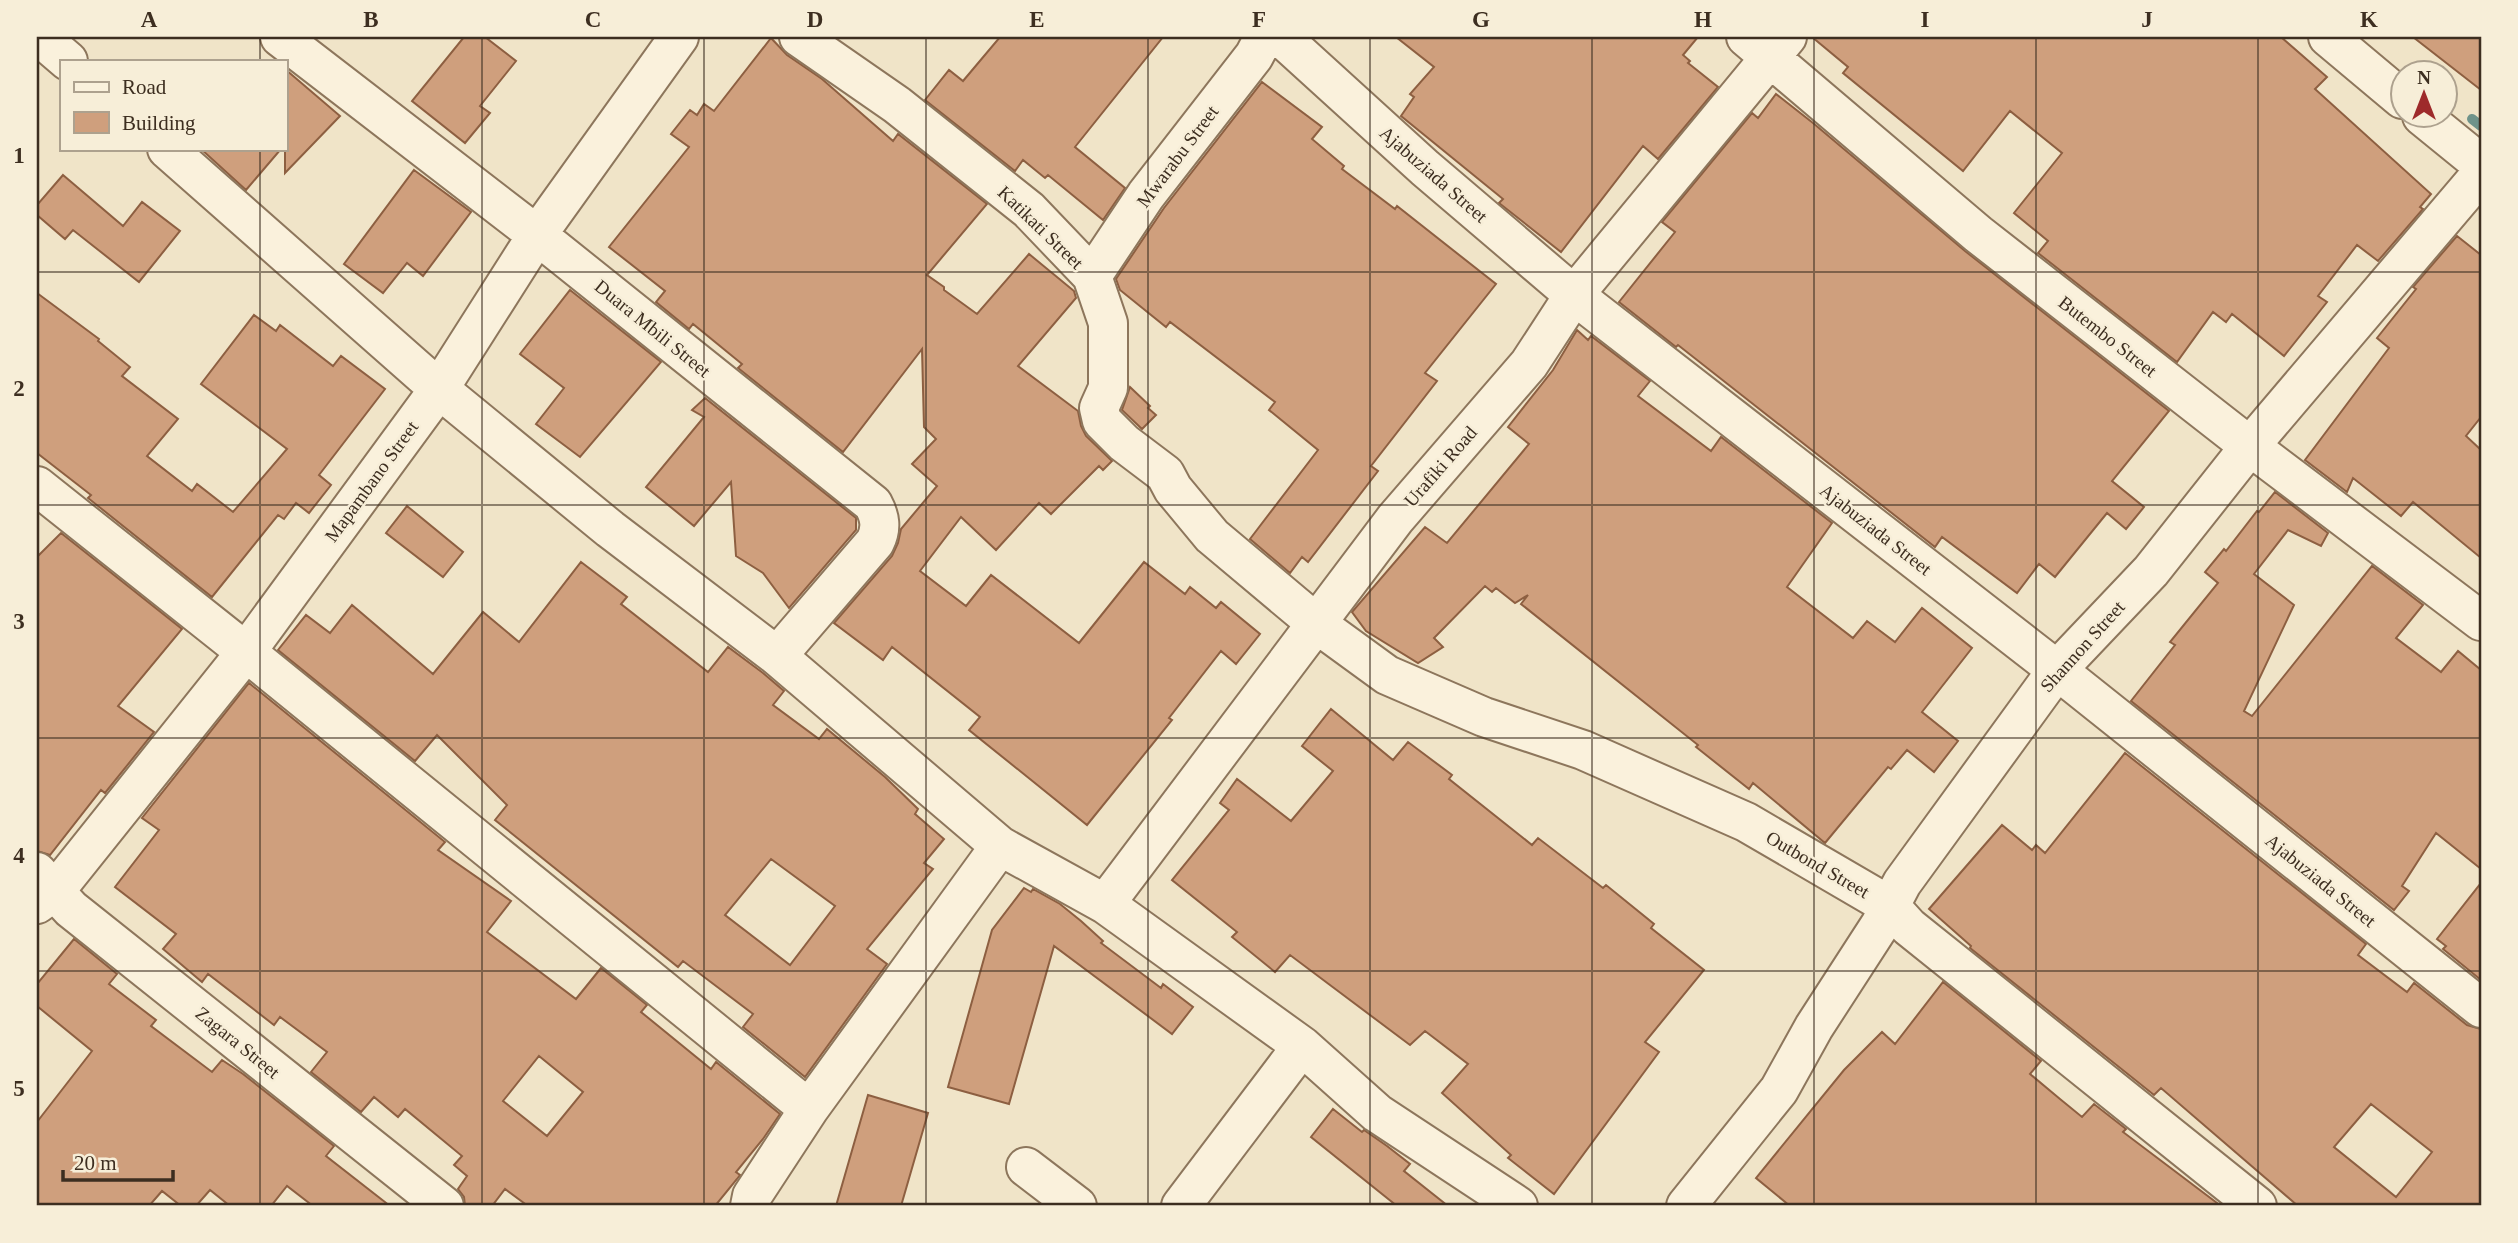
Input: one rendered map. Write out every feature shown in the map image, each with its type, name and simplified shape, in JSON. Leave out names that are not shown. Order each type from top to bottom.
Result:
[{"type":"street","points":[[40,37],[67,60]]},
{"type":"street","name":"Duara Mbili Street","points":[[280,37],[537,234],[865,497],[878,512],[879,533],[875,542],[777,656]]},
{"type":"street","name":"Mapambano Street","points":[[43,889],[246,652],[439,389],[537,234],[679,37]]},
{"type":"street","name":"Katikati Street","points":[[799,37],[897,105],[1029,210],[1092,276],[1108,323],[1108,388],[1099,408],[1101,421],[1124,443],[1165,474],[1172,489],[1212,536],[1317,624]]},
{"type":"street","name":"Mwarabu Street","points":[[1092,276],[1146,195],[1254,56],[1264,37]]},
{"type":"street","name":"Ajabuziada Street","points":[[1281,37],[1425,168],[1574,295],[2057,670],[2481,1008]]},
{"type":"street","points":[[2328,37],[2388,87]]},
{"type":"street","name":"Urafiki Road","points":[[1105,904],[1395,519],[1529,364],[1574,295],[1768,43]]},
{"type":"street","name":"Butembo Street","points":[[1768,43],[1978,234],[2250,446],[2481,621]]},
{"type":"street","points":[[2439,130],[2481,164]]},
{"type":"street","points":[[168,150],[439,389],[610,529],[777,656],[1000,846],[1105,904],[1302,1046],[1377,1113],[1518,1206]]},
{"type":"street","name":"Shannon Street","points":[[1686,1206],[1779,1090],[1902,883],[2057,670],[2151,570],[2250,446],[2481,174]]},
{"type":"street","points":[[37,486],[809,1108]]},
{"type":"street","name":"Outbond Street","points":[[1317,624],[1387,675],[1484,717],[1583,750],[1746,822],[1890,906],[1909,927],[2257,1206]]},
{"type":"street","points":[[750,1206],[752,1196],[809,1108],[1000,846]]},
{"type":"street","name":"Zagara Street","points":[[43,889],[444,1206]]},
{"type":"street","points":[[1181,1206],[1302,1046]]},
{"type":"street","points":[[1026,1167],[1077,1206]]},
{"type":"building","points":[[464,37],[485,37],[516,61],[480,106],[490,113],[465,143],[412,101]]},
{"type":"building","points":[[1000,37],[1163,37],[1075,147],[1125,188],[1103,220],[1048,175],[1045,178],[1023,160],[1015,171],[925,100],[949,70],[963,81]]},
{"type":"building","points":[[1396,37],[1698,37],[1683,55],[1690,61],[1688,63],[1718,87],[1658,159],[1643,146],[1561,252],[1499,203],[1503,199],[1401,116],[1414,97],[1410,94],[1434,67]]},
{"type":"building","points":[[1812,37],[2281,37],[2327,77],[2315,89],[2431,194],[2420,207],[2423,209],[2378,261],[2357,245],[2318,296],[2327,302],[2284,356],[2232,314],[2226,322],[2213,312],[2177,362],[2038,253],[2048,241],[2014,213],[2062,153],[2010,111],[1963,171],[1843,73],[1848,67]]},
{"type":"building","points":[[2413,37],[2481,37],[2481,90],[2458,72],[2458,60],[2443,60]]},
{"type":"building","points":[[771,38],[787,55],[822,79],[893,141],[898,134],[987,204],[927,275],[944,287],[944,290],[977,314],[1029,254],[1074,291],[1076,298],[1018,366],[1078,411],[1086,436],[1112,461],[1103,470],[1099,466],[1051,514],[1039,503],[996,550],[961,517],[920,571],[966,606],[991,575],[1079,643],[1144,562],[1185,594],[1190,587],[1216,608],[1221,602],[1260,634],[1236,664],[1221,651],[1169,718],[1172,720],[1087,825],[969,730],[980,717],[892,647],[883,660],[834,623],[892,556],[901,529],[937,486],[912,464],[936,439],[924,427],[922,349],[843,452],[738,368],[742,364],[693,324],[689,329],[656,302],[665,291],[609,247],[689,147],[671,134],[690,110],[697,115],[704,104],[714,111]]},
{"type":"building","points":[[287,71],[340,116],[285,173],[287,150]]},
{"type":"building","points":[[1262,82],[1322,127],[1312,139],[1344,166],[1342,169],[1395,209],[1397,206],[1496,284],[1425,373],[1437,381],[1371,466],[1378,471],[1308,562],[1302,557],[1290,573],[1250,539],[1318,450],[1269,410],[1275,402],[1170,322],[1166,327],[1120,290],[1116,279],[1164,208]]},
{"type":"building","points":[[1776,94],[1965,251],[2169,411],[2112,481],[2144,507],[2126,529],[2107,513],[2055,577],[2039,564],[2017,593],[1942,537],[1935,547],[1678,345],[1676,347],[1619,302],[1675,232],[1662,222],[1752,113],[1758,118]]},
{"type":"building","points":[[202,150],[280,150],[246,190]]},
{"type":"building","points":[[414,170],[471,212],[423,276],[407,263],[383,293],[344,264]]},
{"type":"building","points":[[63,175],[123,226],[142,202],[180,231],[139,282],[73,230],[65,239],[37,215],[37,205]]},
{"type":"building","points":[[2457,236],[2481,255],[2481,417],[2466,436],[2481,450],[2481,558],[2413,502],[2401,516],[2353,478],[2347,492],[2305,460],[2389,348],[2377,338],[2416,289],[2413,287]]},
{"type":"building","points":[[570,290],[661,362],[580,457],[536,424],[564,388],[520,354]]},
{"type":"building","points":[[37,293],[99,339],[98,341],[130,367],[122,376],[178,419],[147,456],[192,491],[197,484],[233,512],[287,449],[201,384],[254,315],[276,331],[280,325],[333,366],[341,356],[385,389],[319,475],[331,485],[309,513],[296,503],[284,519],[278,515],[212,597],[88,498],[91,495],[37,453]]},
{"type":"building","points":[[1577,330],[1588,340],[1591,336],[1650,381],[1638,396],[1711,451],[1721,437],[1832,523],[1787,587],[1853,638],[1867,621],[1895,642],[1922,608],[1972,648],[1922,712],[1958,741],[1934,772],[1907,750],[1891,769],[1888,767],[1825,843],[1753,783],[1749,789],[1521,604],[1528,595],[1515,603],[1496,588],[1492,592],[1485,586],[1434,638],[1443,647],[1418,663],[1366,631],[1352,612],[1425,527],[1447,543],[1529,444],[1508,427],[1553,370]]},
{"type":"building","points":[[1130,387],[1156,415],[1142,429],[1122,410]]},
{"type":"building","points":[[705,398],[856,518],[856,530],[789,608],[763,573],[736,556],[731,482],[694,526],[646,487],[704,417],[692,410]]},
{"type":"building","points":[[2275,492],[2328,533],[2321,546],[2288,530],[2254,574],[2294,605],[2244,711],[2252,716],[2372,566],[2423,605],[2396,638],[2441,672],[2458,651],[2481,670],[2481,869],[2436,833],[2402,886],[2409,891],[2394,910],[2131,701],[2175,645],[2170,642],[2218,583],[2205,572]]},
{"type":"building","points":[[407,506],[463,552],[443,577],[386,533]]},
{"type":"building","points":[[61,533],[182,629],[118,706],[154,732],[105,793],[101,790],[50,855],[37,851],[37,557]]},
{"type":"building","points":[[581,562],[627,597],[621,604],[708,672],[728,647],[763,673],[784,691],[773,705],[819,739],[827,729],[885,777],[918,809],[915,814],[944,839],[924,863],[933,869],[867,949],[887,964],[805,1077],[743,1027],[753,1014],[683,961],[678,967],[495,820],[507,805],[437,735],[415,761],[278,650],[306,615],[330,633],[352,605],[433,674],[483,612],[519,642]],"holes":[[[771,859],[835,906],[790,965],[725,915]]]},
{"type":"building","points":[[249,683],[445,842],[438,850],[511,901],[487,932],[576,999],[601,968],[647,1005],[641,1012],[711,1069],[716,1062],[780,1114],[736,1172],[740,1175],[715,1206],[528,1206],[505,1189],[492,1206],[465,1206],[464,1197],[458,1189],[467,1176],[454,1165],[462,1156],[405,1109],[398,1117],[374,1097],[361,1112],[311,1072],[327,1052],[280,1017],[274,1025],[208,974],[202,982],[163,949],[176,934],[115,887],[159,830],[142,818]],"holes":[[[539,1056],[583,1092],[547,1136],[503,1101]]]},
{"type":"building","points":[[1331,709],[1393,760],[1408,742],[1452,775],[1449,779],[1532,845],[1538,838],[1603,888],[1606,885],[1654,924],[1651,928],[1704,970],[1645,1042],[1659,1052],[1554,1194],[1508,1158],[1511,1155],[1442,1093],[1468,1064],[1425,1031],[1410,1045],[1290,955],[1275,972],[1232,937],[1237,932],[1172,880],[1229,810],[1220,803],[1237,779],[1291,821],[1333,771],[1302,746]]},
{"type":"building","points":[[2125,753],[2366,944],[2358,955],[2407,992],[2414,983],[2467,1025],[2481,1029],[2481,1206],[2298,1206],[2161,1088],[2154,1095],[1970,948],[1971,946],[1929,909],[2002,825],[2032,850],[2036,845],[2045,853]],"holes":[[[2371,1104],[2432,1152],[2396,1197],[2334,1147]]]},
{"type":"building","points":[[2481,883],[2481,980],[2443,949],[2446,946],[2437,939]]},
{"type":"building","points":[[1024,888],[1031,892],[1033,889],[1060,904],[1103,941],[1101,943],[1161,988],[1163,984],[1193,1007],[1172,1034],[1054,946],[1009,1104],[948,1087],[992,930]]},
{"type":"building","points":[[74,939],[117,974],[109,984],[156,1020],[151,1026],[212,1072],[222,1060],[243,1074],[334,1146],[326,1156],[390,1206],[313,1206],[287,1186],[271,1206],[230,1206],[210,1190],[196,1206],[181,1206],[162,1191],[149,1206],[37,1206],[37,1122],[92,1051],[37,1006],[37,984]]},
{"type":"building","points":[[1943,982],[2041,1061],[2030,1074],[2082,1117],[2094,1104],[2126,1129],[2123,1132],[2221,1206],[1790,1206],[1756,1178],[1844,1070],[1882,1032],[1895,1044]]},
{"type":"building","points":[[868,1095],[928,1113],[901,1206],[836,1206]]},
{"type":"building","points":[[1333,1109],[1410,1164],[1404,1171],[1448,1206],[1397,1206],[1311,1137]]},
{"type":"waterway","points":[[2472,119],[2481,126]]}]
